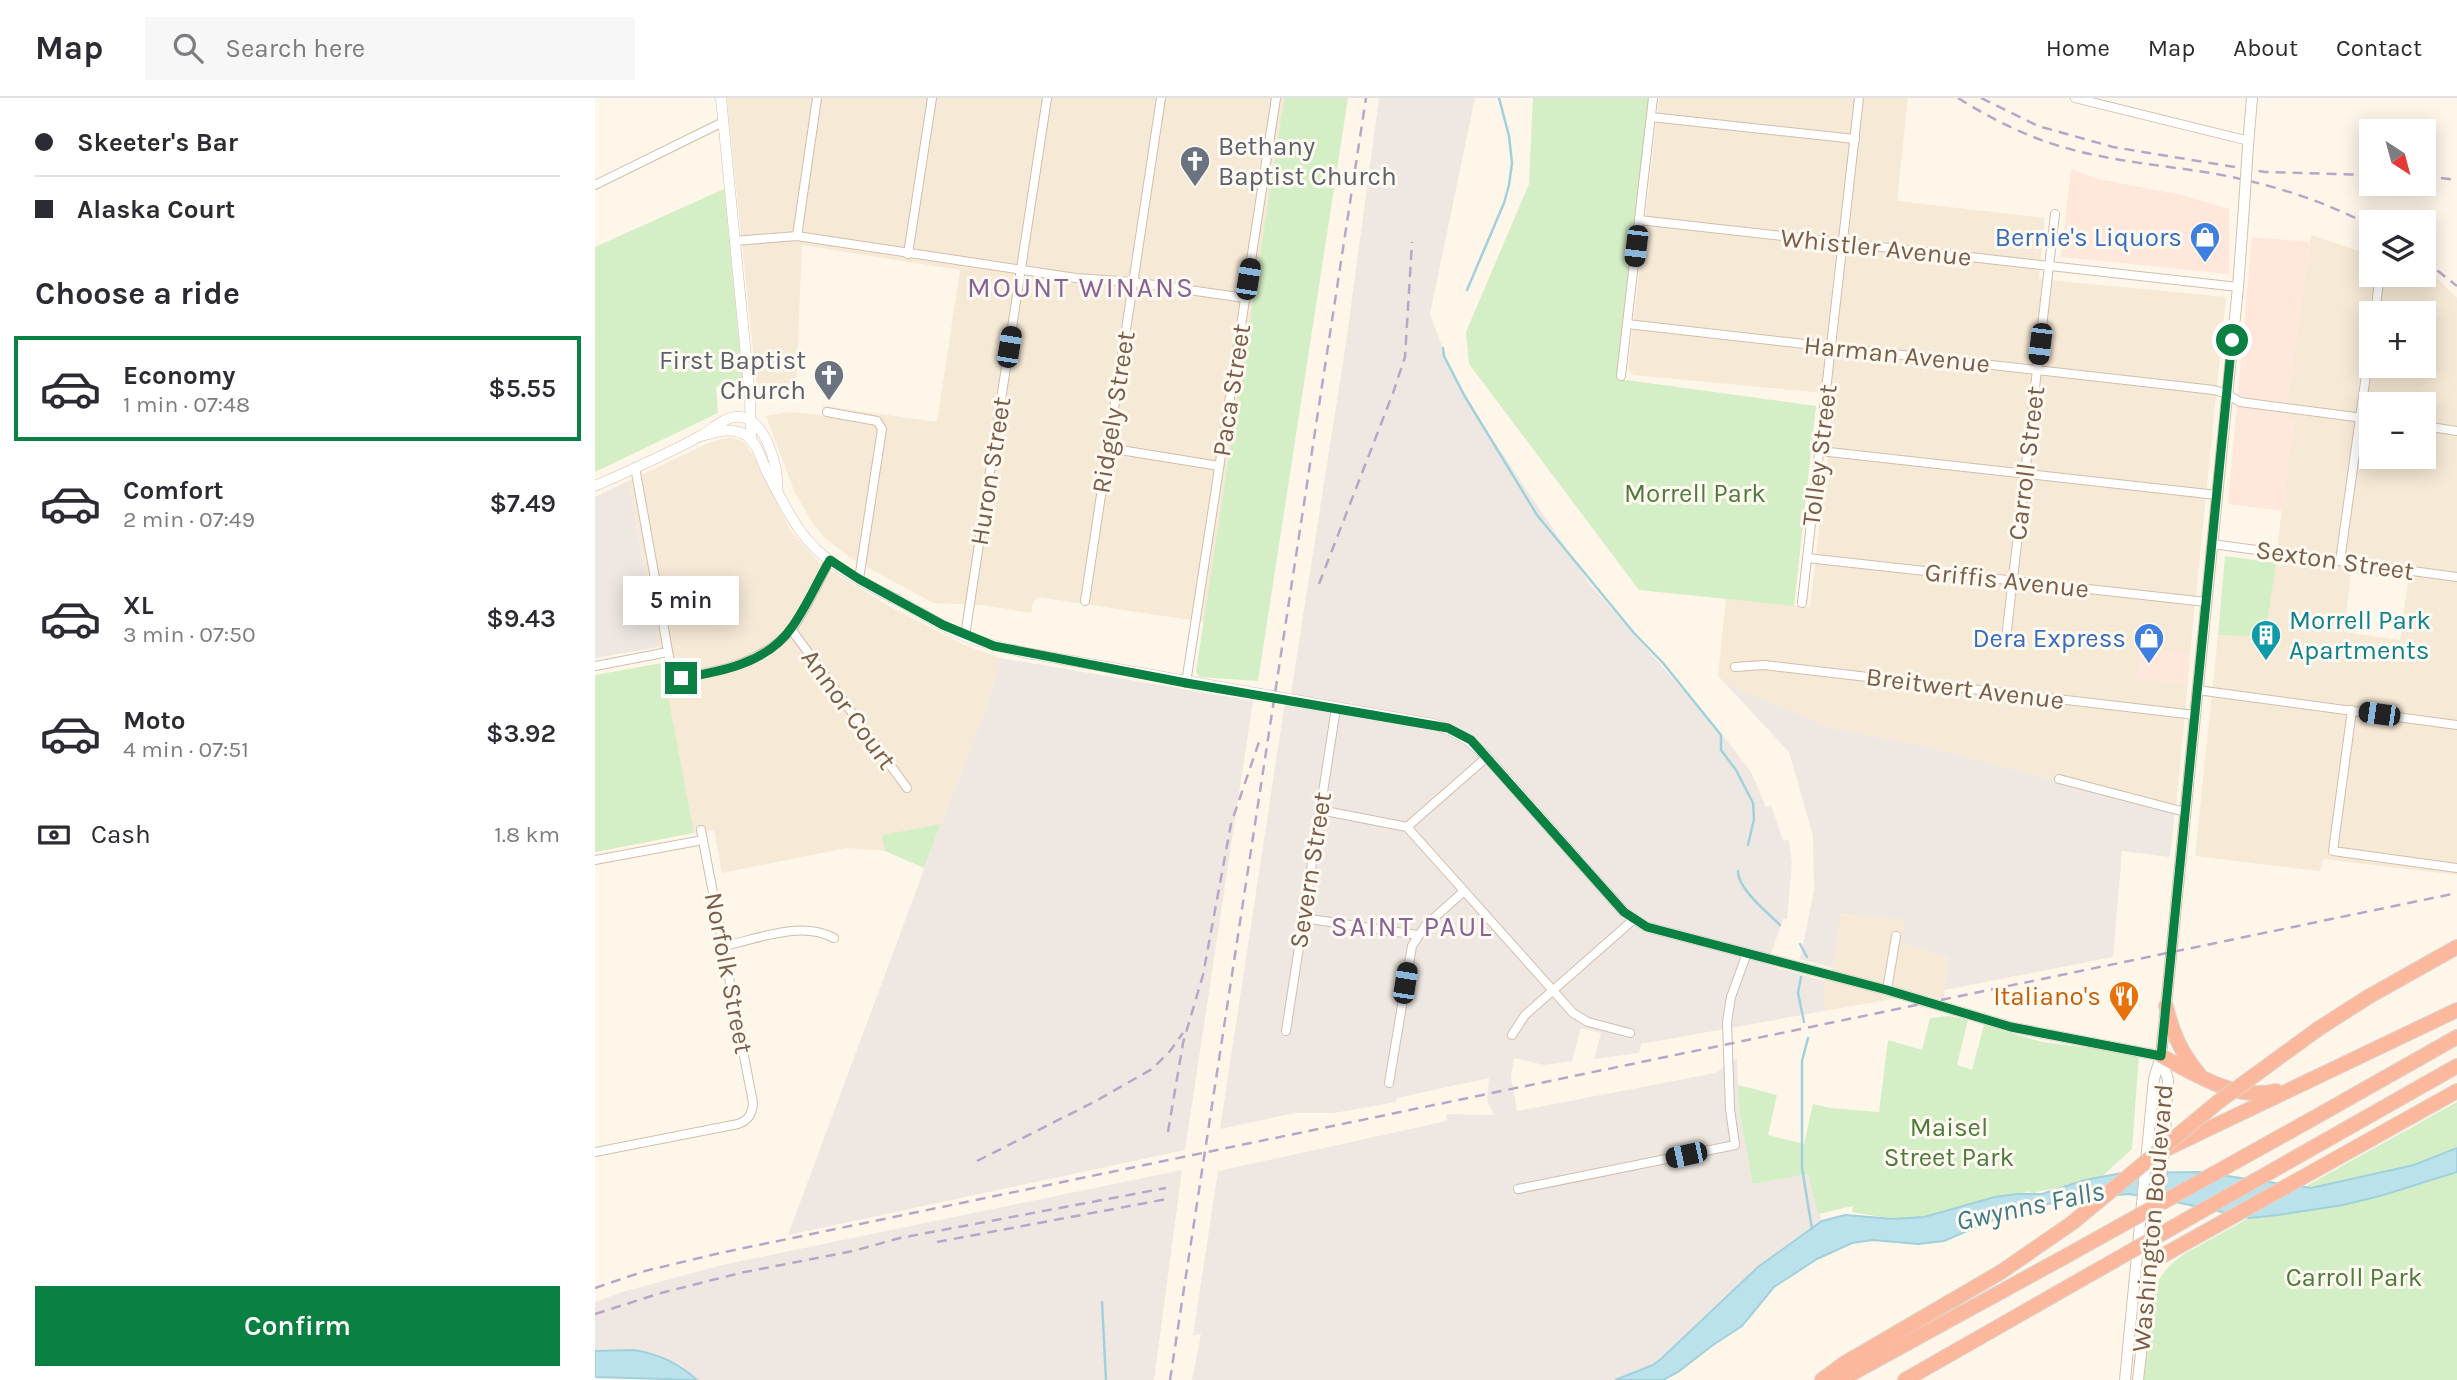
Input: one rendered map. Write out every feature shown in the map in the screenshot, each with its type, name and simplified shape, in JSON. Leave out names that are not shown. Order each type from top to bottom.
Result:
[{"type":"highway","points":[[1822,1380],[1845,1363],[2001,1272],[2072,1223],[2218,1102],[2282,1053],[2368,997],[2457,947]]},
{"type":"highway","points":[[2165,1006],[2180,1048],[2202,1077]]},
{"type":"highway","points":[[2147,1161],[2457,1010]]},
{"type":"highway","points":[[1840,1380],[2457,1037]]},
{"type":"highway","points":[[2161,1056],[2231,1090],[2271,1093],[2298,1086]]},
{"type":"highway","points":[[1905,1380],[2457,1066]]},
{"type":"highway","points":[[2145,1259],[2162,1256],[2457,1091]]},
{"type":"main road","name":"Washington Boulevard","points":[[2138,1380],[2145,1259],[2141,1217],[2154,1079],[2161,1056],[2238,287],[2252,98]]},
{"type":"main road","name":"Washington Boulevard","points":[[2125,1380],[2145,1259],[2158,1214],[2168,1080],[2161,1056]]},
{"type":"street","points":[[721,98],[750,419],[748,437],[800,531],[830,560],[859,579],[965,636],[1027,653],[1448,728],[1471,740],[1633,919],[1647,927],[1887,990],[2011,1027],[2161,1056]]},
{"type":"street","points":[[797,236],[817,98]]},
{"type":"street","points":[[908,254],[932,98]]},
{"type":"street","name":"Huron Street","points":[[965,636],[1047,98]]},
{"type":"street","name":"Ridgely Street","points":[[1085,601],[1161,98]]},
{"type":"street","name":"Paca Street","points":[[1186,683],[1276,98]]},
{"type":"street","points":[[1621,376],[1653,98]]},
{"type":"street","name":"Tolley Street","points":[[1802,604],[1859,98]]},
{"type":"street","points":[[2075,98],[2249,143]]},
{"type":"street","points":[[1651,117],[1855,139]]},
{"type":"street","points":[[595,185],[723,122]]},
{"type":"street","name":"Carroll Street","points":[[2007,629],[2055,214]]},
{"type":"street","name":"Whistler Avenue","points":[[1639,220],[2238,287]]},
{"type":"street","points":[[734,241],[797,236],[1021,270],[1245,298]]},
{"type":"street","name":"Harman Avenue","points":[[1627,324],[2167,384],[2227,394],[2240,402],[2359,418]]},
{"type":"street","points":[[827,412],[873,420],[880,424],[881,434],[859,579]]},
{"type":"street","points":[[595,486],[701,436],[730,418],[739,416],[750,419],[764,436],[778,474],[777,488]]},
{"type":"street","points":[[2340,561],[2359,425]]},
{"type":"street","points":[[2436,428],[2457,431]]},
{"type":"street","points":[[701,436],[729,430],[748,437]]},
{"type":"street","points":[[1108,448],[1219,466]]},
{"type":"street","points":[[1820,451],[2217,495]]},
{"type":"street","points":[[635,467],[673,680],[742,664],[774,645],[791,629],[830,560]]},
{"type":"street","name":"Sexton Street","points":[[2212,544],[2457,577]]},
{"type":"street","name":"Griffis Avenue","points":[[1807,558],[2206,602]]},
{"type":"street","name":"Annor Court","points":[[791,629],[907,788]]},
{"type":"street","points":[[595,666],[668,652]]},
{"type":"street","name":"Breitwert Avenue","points":[[1735,667],[1764,665],[2195,715]]},
{"type":"street","points":[[2197,690],[2457,724]]},
{"type":"street","name":"Severn Street","points":[[1286,1031],[1336,708]]},
{"type":"street","points":[[2352,710],[2333,851],[2457,869]]},
{"type":"street","points":[[1406,827],[1487,757]]},
{"type":"street","points":[[2059,779],[2185,812]]},
{"type":"street","points":[[1320,810],[1406,827],[1579,1018],[1630,1033]]},
{"type":"street","name":"Norfolk Street","points":[[595,1152],[738,1124],[750,1116],[753,1103],[701,830]]},
{"type":"street","points":[[595,860],[703,840]]},
{"type":"street","points":[[1389,1083],[1409,958],[1417,935],[1463,892]]},
{"type":"street","points":[[1303,918],[1417,935]]},
{"type":"street","points":[[1512,1035],[1525,1015],[1551,990],[1633,919]]},
{"type":"street","points":[[724,946],[798,930],[811,930],[834,938]]},
{"type":"street","points":[[1887,990],[1896,936]]},
{"type":"street","points":[[1518,1189],[1735,1145],[1730,1109],[1727,1022],[1731,997],[1747,953]]},
{"type":"shaded area","points":[[1284,98],[1204,622],[1038,597],[1033,602],[1031,613],[983,605],[933,603],[849,557],[824,537],[795,493],[766,416],[789,412],[822,415],[823,406],[937,422],[960,270],[802,245],[796,391],[758,399],[727,99]]},
{"type":"shaded area","points":[[1379,98],[1475,98],[1430,314],[1448,362],[1479,419],[1590,584],[1729,743],[1751,772],[1766,807],[1771,805],[1783,840],[1789,840],[1792,862],[1787,919],[1783,919],[1767,965],[1824,981],[1824,1011],[1641,1044],[1639,1053],[1594,1059],[1601,1033],[1581,1028],[1572,1061],[1544,1065],[1514,1058],[1511,1076],[1517,1111],[1715,1073],[1737,1058],[1739,1109],[1754,1184],[1808,1174],[1822,1221],[1758,1267],[1653,1365],[1615,1380],[1192,1380],[1201,1334],[1193,1335],[1218,1171],[1447,1121],[1446,1114],[1494,1115],[1487,1100],[1489,1078],[1397,1098],[1396,1102],[1334,1113],[1295,1113],[1220,1129],[1284,708],[1291,693],[1346,343]]},
{"type":"shaded area","points":[[1659,98],[1908,98],[1897,201],[2045,218],[2039,279],[2226,297],[2190,654],[2140,649],[2137,678],[2188,683],[2176,805],[2056,775],[2054,780],[1919,745],[1831,728],[1730,686],[1718,676],[1726,599],[1810,607],[1835,394],[1633,375],[1628,370]]},
{"type":"shaded area","points":[[2071,169],[2098,179],[2182,195],[2229,209],[2229,274],[2061,257]]},
{"type":"shaded area","points":[[2311,235],[2359,251],[2359,287],[2436,287],[2436,279],[2457,298],[2457,875],[2323,859],[2320,871],[2195,856],[2218,635],[2265,637],[2294,420],[2285,418]],"holes":[[[2351,573],[2408,581],[2400,640],[2344,632]]]},
{"type":"shaded area","points":[[2252,237],[2310,242],[2285,418],[2294,419],[2283,511],[2228,504]]},
{"type":"shaded area","points":[[732,437],[745,443],[790,530],[820,564],[889,606],[964,645],[1001,658],[986,709],[941,824],[883,835],[885,851],[847,848],[722,873],[714,830],[694,833],[628,481],[713,441]]},
{"type":"shaded area","points":[[628,481],[659,647],[595,658],[595,497]]},
{"type":"shaded area","points":[[2140,648],[2190,654],[2188,683],[2137,678]]},
{"type":"shaded area","points":[[1001,658],[1253,701],[1185,1150],[788,1235],[986,709]]},
{"type":"shaded area","points":[[1718,676],[1731,686],[1831,728],[1919,745],[2175,811],[2170,857],[2122,851],[2113,957],[1945,990],[1948,957],[1902,943],[1904,920],[1840,914],[1833,968],[1800,959],[1814,890],[1813,836],[1789,752]]},
{"type":"shaded area","points":[[1839,914],[1904,920],[1902,943],[1948,957],[1944,1000],[1922,994],[1824,1011],[1824,981],[1833,968]]},
{"type":"shaded area","points":[[1182,1170],[1154,1380],[697,1380],[683,1366],[653,1353],[634,1350],[595,1351],[595,1302],[622,1292],[722,1265]]},
{"type":"green space","points":[[1284,98],[1348,98],[1258,681],[1199,677],[1196,671]]},
{"type":"green space","name":"Morrell Park","points":[[1533,98],[1650,98],[1619,379],[1816,406],[1794,606],[1639,590],[1469,364],[1466,332],[1529,184]]},
{"type":"green space","points":[[724,189],[743,382],[716,387],[718,413],[595,472],[595,247]]},
{"type":"green space","points":[[2225,556],[2276,563],[2265,637],[2218,635]]},
{"type":"green space","points":[[662,663],[694,833],[595,852],[595,675]]},
{"type":"green space","points":[[941,824],[924,868],[885,851],[882,835]]},
{"type":"green space","name":"Maisel Street Park","points":[[1949,1016],[1968,1020],[1957,1065],[1972,1070],[1984,1025],[2042,1042],[2139,1054],[2132,1149],[2098,1180],[2036,1192],[2030,1196],[2030,1191],[2007,1198],[2004,1204],[1905,1221],[1852,1212],[1853,1206],[1818,1214],[1808,1174],[1753,1184],[1739,1109],[1738,1085],[1777,1095],[1768,1135],[1804,1144],[1813,1104],[1879,1112],[1888,1040],[1922,1050],[1930,1018]]},
{"type":"green space","name":"Carroll Park","points":[[2457,1102],[2457,1380],[2141,1380],[2156,1289],[2161,1276],[2171,1265],[2186,1253]]},
{"type":"water","name":"Gwynns Falls","points":[[2457,1148],[2457,1172],[2343,1205],[2250,1218],[2129,1194],[2079,1198],[2037,1206],[1998,1218],[1944,1241],[1918,1244],[1873,1240],[1852,1243],[1817,1259],[1774,1287],[1742,1326],[1678,1372],[1663,1380],[1615,1380],[1653,1365],[1758,1267],[1822,1221],[1845,1215],[1893,1219],[1924,1217],[1995,1197],[2042,1194],[2085,1180],[2122,1173],[2199,1172],[2311,1188],[2414,1165]]},
{"type":"water","points":[[634,1350],[668,1360],[697,1380],[595,1377],[595,1351]]},
{"type":"waterway","points":[[1467,290],[1509,185],[1512,163],[1509,136],[1499,98]]},
{"type":"waterway","points":[[1443,348],[1444,356],[1464,395],[1537,515],[1721,735],[1721,750],[1736,770],[1753,803],[1754,819],[1748,845]]},
{"type":"waterway","points":[[1738,871],[1742,885],[1780,925]]},
{"type":"waterway","points":[[1800,944],[1807,957]]},
{"type":"waterway","points":[[1801,977],[1798,993],[1804,1022]]},
{"type":"waterway","points":[[1808,1038],[1802,1061],[1802,1168],[1812,1229]]},
{"type":"waterway","points":[[1102,1302],[1106,1380]]},
{"type":"railway","points":[[1170,1380],[1366,98]]},
{"type":"railway","points":[[1958,98],[2007,125],[2059,146],[2116,159],[2252,182],[2313,200],[2359,220]]},
{"type":"railway","points":[[1981,98],[2038,126],[2113,147],[2265,172],[2359,175]]},
{"type":"railway","points":[[2436,177],[2457,180]]},
{"type":"railway","points":[[1319,584],[1405,357],[1412,242]]},
{"type":"railway","points":[[2436,269],[2457,286]]},
{"type":"railway","points":[[1168,1132],[1183,1043],[1203,975],[1231,824],[1261,736]]},
{"type":"railway","points":[[595,1288],[645,1271],[720,1253],[2457,893]]},
{"type":"railway","points":[[977,1161],[1094,1102],[1152,1069],[1183,1033]]},
{"type":"railway","points":[[595,1314],[661,1293],[740,1273],[853,1251],[900,1238],[1166,1188]]},
{"type":"railway","points":[[937,1242],[1167,1199]]},
{"type":"place","name":"Bethany Baptist Church","points":[[1195,188]]},
{"type":"place","name":"Bernie's Liquors","points":[[2205,264]]},
{"type":"place","name":"First Baptist Church","points":[[829,402]]},
{"type":"place","name":"Morrell Park Apartments","points":[[2266,662]]},
{"type":"place","name":"Dera Express","points":[[2149,665]]},
{"type":"place","name":"Italiano's","points":[[2124,1023]]},
{"type":"district","name":"MOUNT WINANS","points":[[1081,287]]},
{"type":"district","name":"SAINT PAUL","points":[[1412,926]]},
{"type":"route","points":[[681,678],[742,664],[774,645],[791,629],[830,560],[943,625],[994,646],[1186,683],[1433,724],[1460,733],[1487,757],[1624,912],[1647,927],[1887,990],[2011,1027],[2161,1056],[2232,340]]}]
